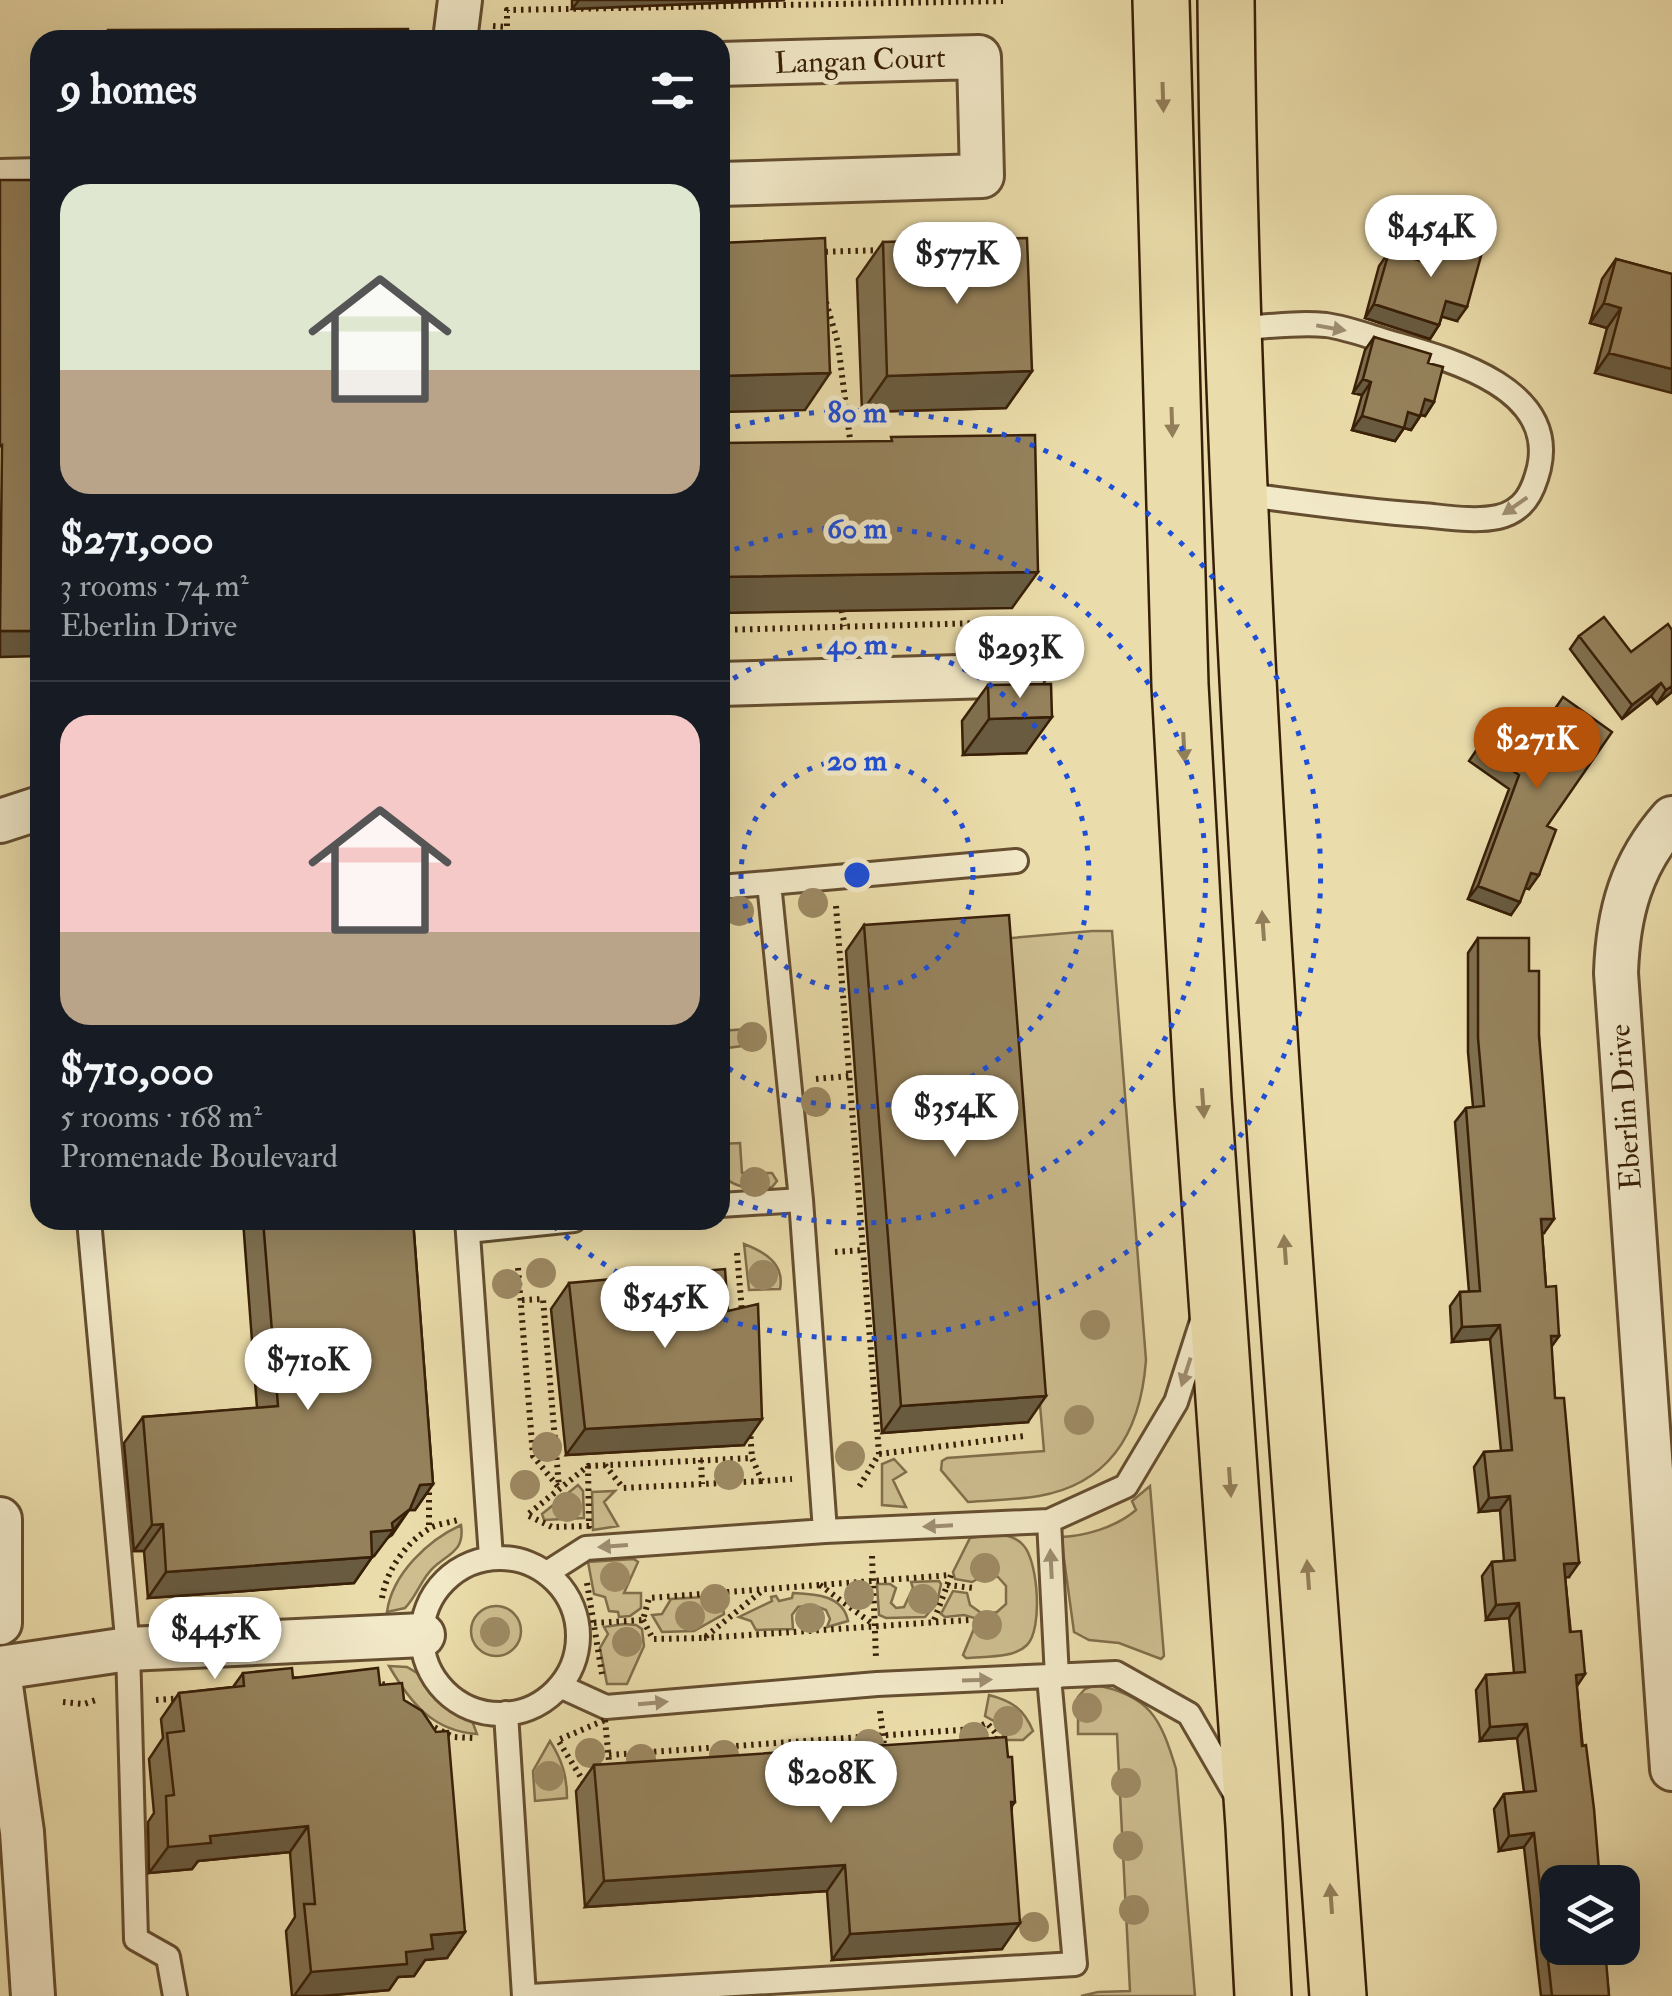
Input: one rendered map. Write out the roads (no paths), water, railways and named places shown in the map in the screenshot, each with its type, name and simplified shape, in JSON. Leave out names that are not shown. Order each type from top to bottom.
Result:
[{"type":"highway","points":[[1162,0],[1180,685],[1263,1996]]},
{"type":"highway","points":[[1226,0],[1240,494],[1261,891],[1338,1996]]},
{"type":"street","name":"Langan Court","points":[[730,64],[979,57],[982,176],[730,184]]},
{"type":"street","points":[[730,684],[1023,675]]},
{"type":"street","points":[[0,821],[30,811]]},
{"type":"street","name":"Eberlin Drive","points":[[1672,818],[1656,836],[1633,877],[1618,927],[1616,973],[1672,1769]]},
{"type":"street","points":[[0,1518],[0,1623]]},
{"type":"street","points":[[0,1668],[128,1649],[423,1635]]},
{"type":"street","points":[[0,1680],[22,1832],[33,1996]]},
{"type":"lane","points":[[0,171],[30,170]]},
{"type":"lane","points":[[1234,330],[1328,325],[1459,362],[1493,380],[1531,416],[1540,438],[1541,460],[1526,501],[1516,510],[1483,518],[1358,510],[1240,494]]},
{"type":"lane","points":[[730,886],[1016,860]]},
{"type":"lane","points":[[768,883],[802,1200],[825,1531]]},
{"type":"lane","points":[[730,1205],[802,1200]]},
{"type":"lane","points":[[89,1230],[128,1649],[136,1939],[168,1957],[176,1996]]},
{"type":"lane","points":[[467,1230],[491,1557]]},
{"type":"lane","points":[[547,1572],[586,1548],[825,1531],[1049,1521],[1126,1486],[1176,1402],[1216,1280]]},
{"type":"lane","points":[[506,1713],[528,1996],[1075,1964],[1053,1677],[1049,1521]]},
{"type":"lane","points":[[491,1557],[523,1560],[547,1572],[566,1592],[576,1615],[579,1640],[574,1665],[560,1686],[541,1703],[518,1712],[492,1714],[468,1708],[446,1694],[431,1674],[422,1624],[430,1598],[447,1577],[470,1562],[491,1557]]},
{"type":"lane","points":[[560,1686],[606,1707],[877,1684],[1116,1672],[1188,1714],[1254,1826]]}]
